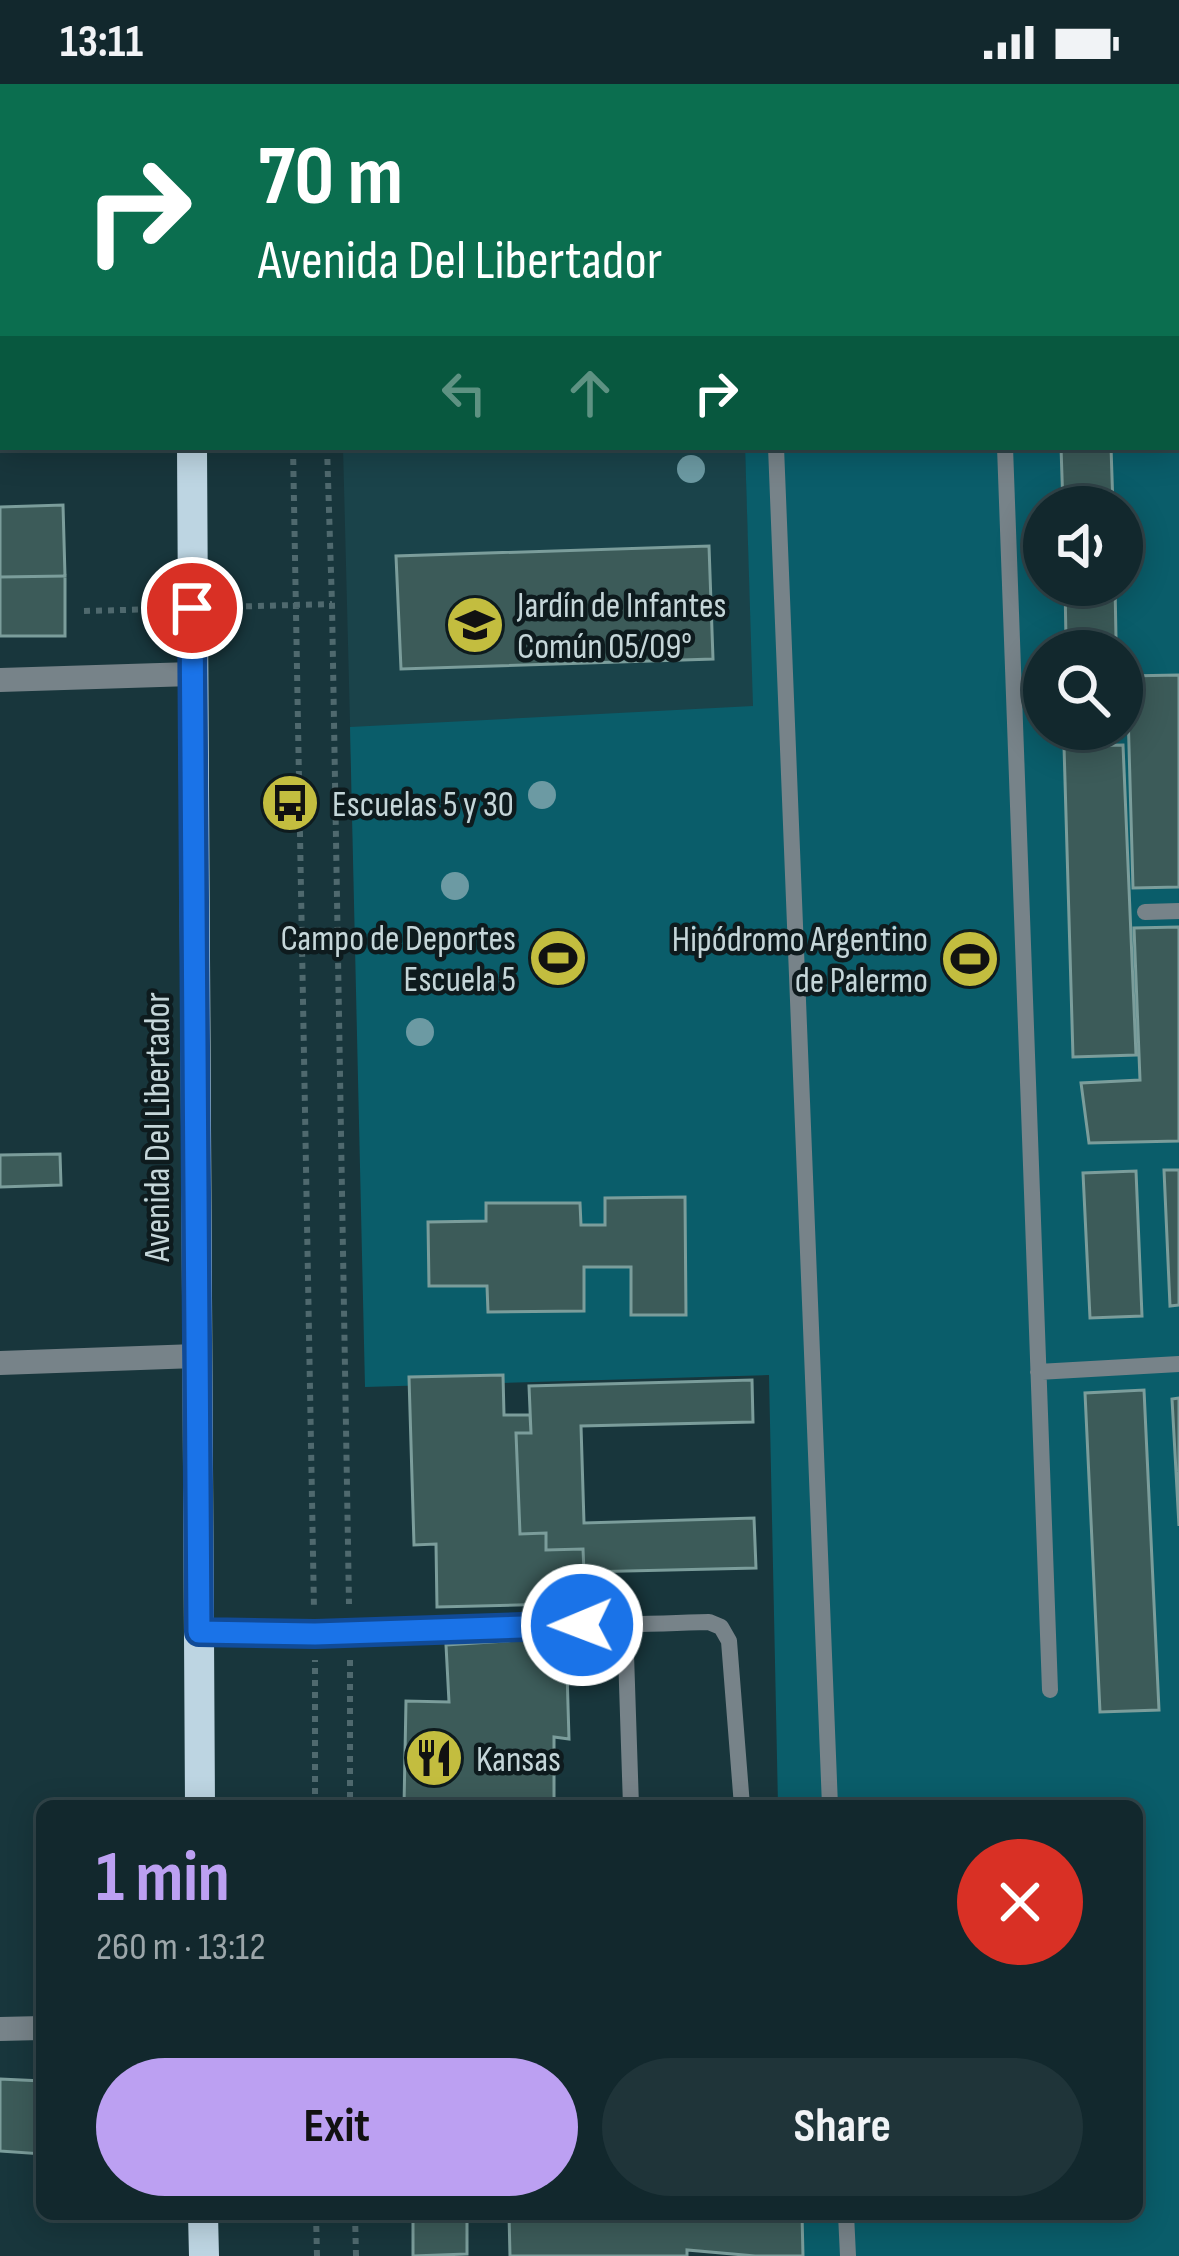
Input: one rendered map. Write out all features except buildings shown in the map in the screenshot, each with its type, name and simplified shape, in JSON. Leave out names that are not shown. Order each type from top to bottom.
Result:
[{"type":"main road","name":"Avenida Del Libertador","points":[[192,450],[200,1800]]},
{"type":"main road","points":[[203,2220],[204,2256]]},
{"type":"street","points":[[0,680],[191,674]]},
{"type":"street","points":[[0,1363],[196,1356]]},
{"type":"street","points":[[0,2029],[36,2028]]},
{"type":"lane","points":[[776,450],[830,1800]]},
{"type":"lane","points":[[1005,450],[1050,1690]]},
{"type":"lane","points":[[1145,912],[1179,911]]},
{"type":"lane","points":[[1038,1372],[1179,1364]]},
{"type":"lane","points":[[199,1632],[315,1634],[709,1622],[721,1627],[729,1641],[742,1800]]},
{"type":"lane","points":[[625,1624],[631,1800]]},
{"type":"lane","points":[[846,2220],[848,2256]]},
{"type":"path","points":[[293,450],[314,1800]]},
{"type":"path","points":[[327,450],[350,1800]]},
{"type":"path","points":[[316,2220],[317,2256]]},
{"type":"path","points":[[355,2220],[356,2256]]},
{"type":"shaded area","points":[[343,450],[745,450],[754,706],[362,1196]]},
{"type":"shaded area","name":"Hipódromo Argentino de Palermo","points":[[745,450],[1179,450],[1179,2256],[803,2256],[802,2220],[1143,2220],[1143,1800],[778,1800],[769,1375],[365,1387],[350,727],[753,706]]},
{"type":"place","name":"Jardín de Infantes Común 05/09°","points":[[475,625]]},
{"type":"place","name":"Escuelas 5 y 30","points":[[290,803]]},
{"type":"place","name":"Campo de Deportes Escuela 5","points":[[558,958]]},
{"type":"place","name":"Hipódromo Argentino de Palermo","points":[[970,959]]},
{"type":"place","name":"Kansas","points":[[434,1758]]},
{"type":"route","points":[[192,608],[199,1632],[315,1634],[582,1625]]}]
